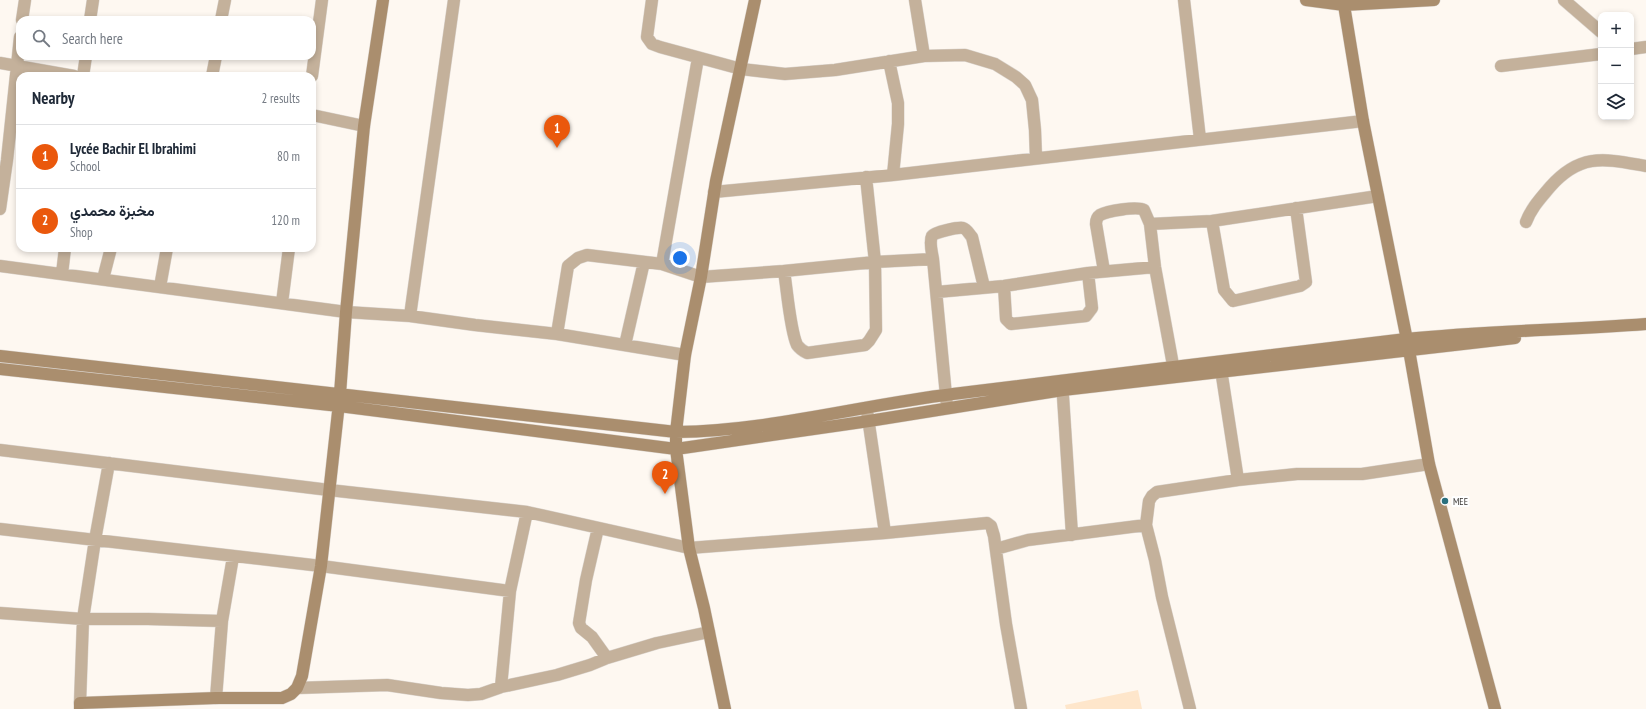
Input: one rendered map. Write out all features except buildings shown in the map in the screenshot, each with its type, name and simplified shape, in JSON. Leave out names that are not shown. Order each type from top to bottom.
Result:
[{"type":"street","points":[[23,16],[25,0]]},
{"type":"street","points":[[91,16],[93,0]]},
{"type":"street","points":[[222,16],[225,0]]},
{"type":"street","points":[[316,46],[322,0]]},
{"type":"street","points":[[109,463],[83,619],[80,706],[216,698],[282,698],[291,694],[297,688],[302,676],[321,566],[340,400],[346,312],[364,126],[383,0]]},
{"type":"street","points":[[410,316],[454,0]]},
{"type":"street","points":[[652,0],[647,37],[652,44],[740,69],[785,74],[835,70],[924,56],[965,55],[995,64],[1016,77],[1025,85],[1032,100],[1036,158]]},
{"type":"street","points":[[725,709],[689,548],[676,449],[676,432],[685,355],[701,277],[714,192],[755,0]]},
{"type":"street","points":[[915,0],[924,56]]},
{"type":"street","points":[[1184,0],[1200,139]]},
{"type":"street","points":[[1309,0],[1344,5],[1434,0]]},
{"type":"street","points":[[1564,0],[1598,29]]},
{"type":"street","points":[[1344,5],[1363,121],[1408,345],[1429,464],[1495,709]]},
{"type":"street","points":[[1501,66],[1598,54]]},
{"type":"street","points":[[662,264],[698,58]]},
{"type":"street","points":[[0,209],[3,160],[17,60]]},
{"type":"street","points":[[84,72],[85,60]]},
{"type":"street","points":[[213,72],[215,60]]},
{"type":"street","points":[[313,72],[314,60]]},
{"type":"street","points":[[889,61],[898,103],[898,124],[893,175]]},
{"type":"street","points":[[0,63],[53,72]]},
{"type":"street","points":[[316,116],[364,126]]},
{"type":"street","points":[[714,192],[893,175],[1363,121]]},
{"type":"street","points":[[1526,222],[1532,207],[1561,175],[1574,166],[1588,161],[1606,160],[1646,166]]},
{"type":"street","points":[[784,271],[793,331],[797,345],[801,350],[807,353],[865,344],[869,341],[876,330],[875,262],[866,177]]},
{"type":"street","points":[[1150,224],[1212,221],[1378,196]]},
{"type":"street","points":[[1104,271],[1096,224],[1099,216],[1136,207],[1141,208],[1146,212],[1150,224],[1155,267],[1175,372]]},
{"type":"street","points":[[1212,221],[1224,290],[1233,301],[1300,286],[1306,282],[1296,208]]},
{"type":"street","points":[[947,409],[947,394],[931,238],[933,235],[937,233],[965,229],[972,237],[984,287]]},
{"type":"street","points":[[62,274],[65,252]]},
{"type":"street","points":[[103,280],[110,252]]},
{"type":"street","points":[[160,287],[166,252]]},
{"type":"street","points":[[282,303],[288,252]]},
{"type":"street","points":[[557,334],[568,266],[572,262],[587,255],[662,264],[701,277],[875,262],[933,259]]},
{"type":"street","points":[[625,345],[644,262]]},
{"type":"street","points":[[0,266],[346,312],[410,316],[557,334],[685,355]]},
{"type":"street","points":[[937,292],[1004,286],[1104,271],[1155,267]]},
{"type":"street","points":[[1004,286],[1006,319],[1011,324],[1086,316],[1092,308],[1088,273]]},
{"type":"street","points":[[0,370],[676,432],[693,432],[776,423],[947,394],[1062,386],[1408,345],[1498,332],[1646,324]]},
{"type":"street","points":[[0,356],[340,400],[676,449],[947,409],[1062,386]]},
{"type":"street","points":[[1221,367],[1238,480]]},
{"type":"street","points":[[1062,386],[1072,535]]},
{"type":"street","points":[[867,407],[885,533]]},
{"type":"street","points":[[0,450],[329,490],[527,512],[689,548],[885,533],[987,523],[992,527],[1006,624],[1021,709]]},
{"type":"street","points":[[1190,709],[1146,525],[1148,506],[1154,494],[1157,492],[1238,480],[1297,474],[1362,474],[1429,464]]},
{"type":"street","points":[[501,687],[510,591],[527,512]]},
{"type":"street","points":[[996,549],[1028,540],[1146,525]]},
{"type":"street","points":[[598,528],[586,580],[579,623],[582,628],[592,637],[607,658]]},
{"type":"street","points":[[0,529],[321,566],[510,591]]},
{"type":"street","points":[[216,698],[222,621],[233,557]]},
{"type":"street","points":[[0,613],[83,619],[222,621]]},
{"type":"street","points":[[297,688],[387,685],[441,693],[468,695],[481,694],[501,687],[557,675],[657,643],[709,632]]},
{"type":"shaded area","points":[[1138,690],[1142,709],[1066,709],[1065,705]]},
{"type":"place","name":"Lycée Bachir El Ibrahimi","points":[[557,148]]},
{"type":"place","name":"مخبزة محمدي","points":[[665,494]]},
{"type":"place","name":"MEE","points":[[1445,501]]}]
